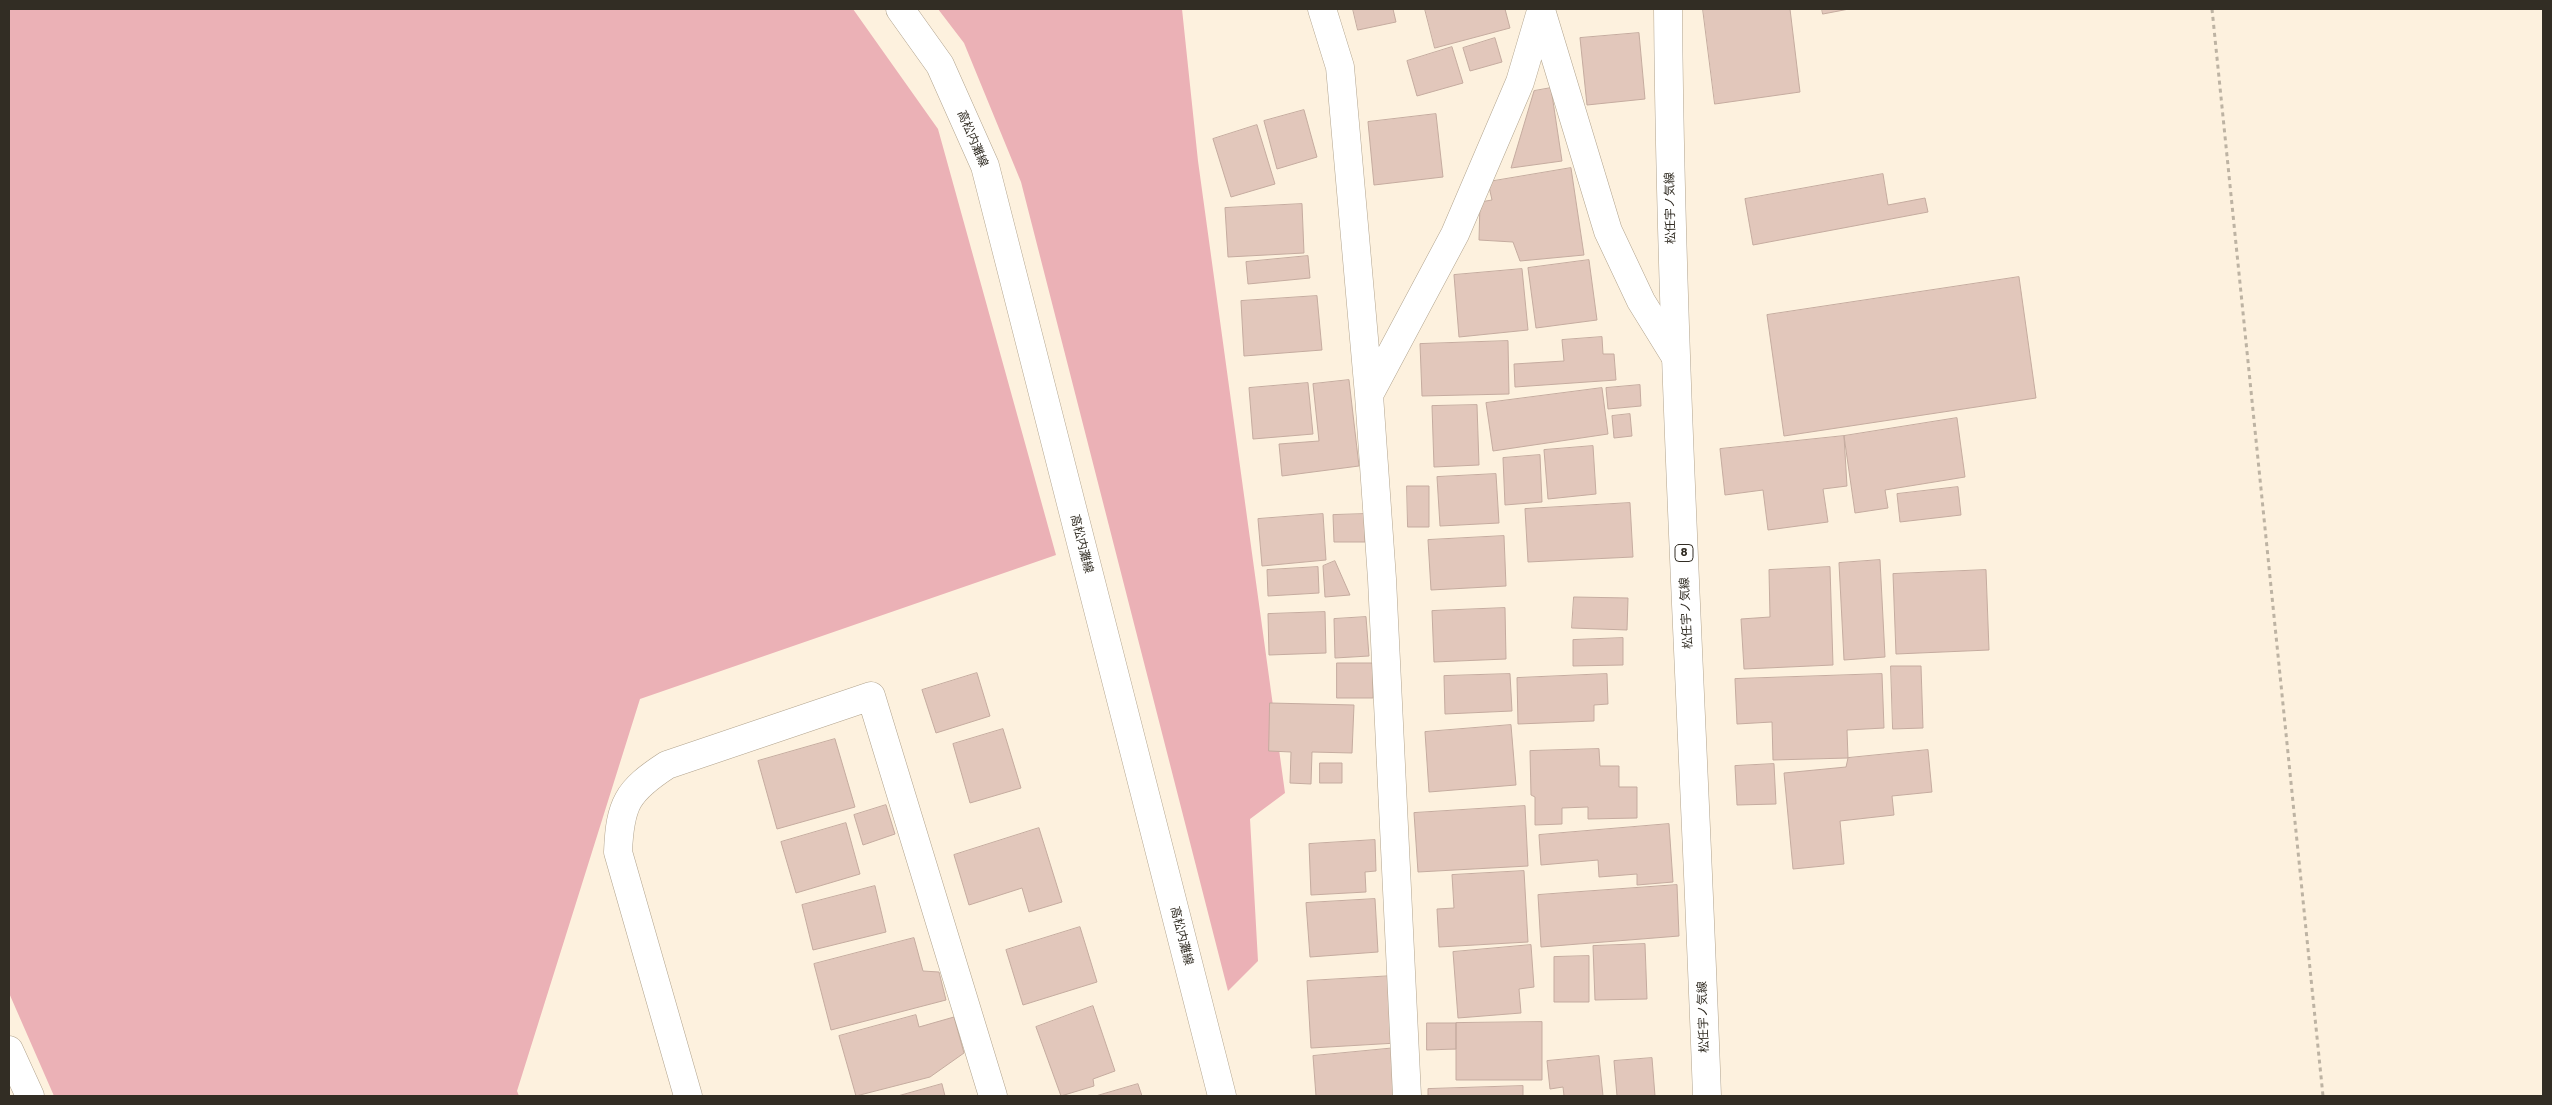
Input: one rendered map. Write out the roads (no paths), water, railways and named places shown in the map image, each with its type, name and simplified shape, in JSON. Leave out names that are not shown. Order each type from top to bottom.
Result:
[{"type":"street","name":"高松内灘線","points":[[900,9],[940,65],[985,166],[1222,1096]]},
{"type":"street","points":[[1322,9],[1340,67],[1369,395],[1382,579],[1407,1096]]},
{"type":"street","name":"松任宇ノ気線","points":[[1668,9],[1675,356],[1697,825],[1707,1096]]},
{"type":"street","points":[[1369,395],[1455,234],[1520,82],[1540,10]]},
{"type":"street","points":[[1540,10],[1608,230],[1641,301],[1675,356]]},
{"type":"street","points":[[688,1096],[618,852],[619,824],[629,796],[647,778],[667,765],[871,696],[993,1096]]},
{"type":"street","points":[[9,1050],[30,1096]]}]
